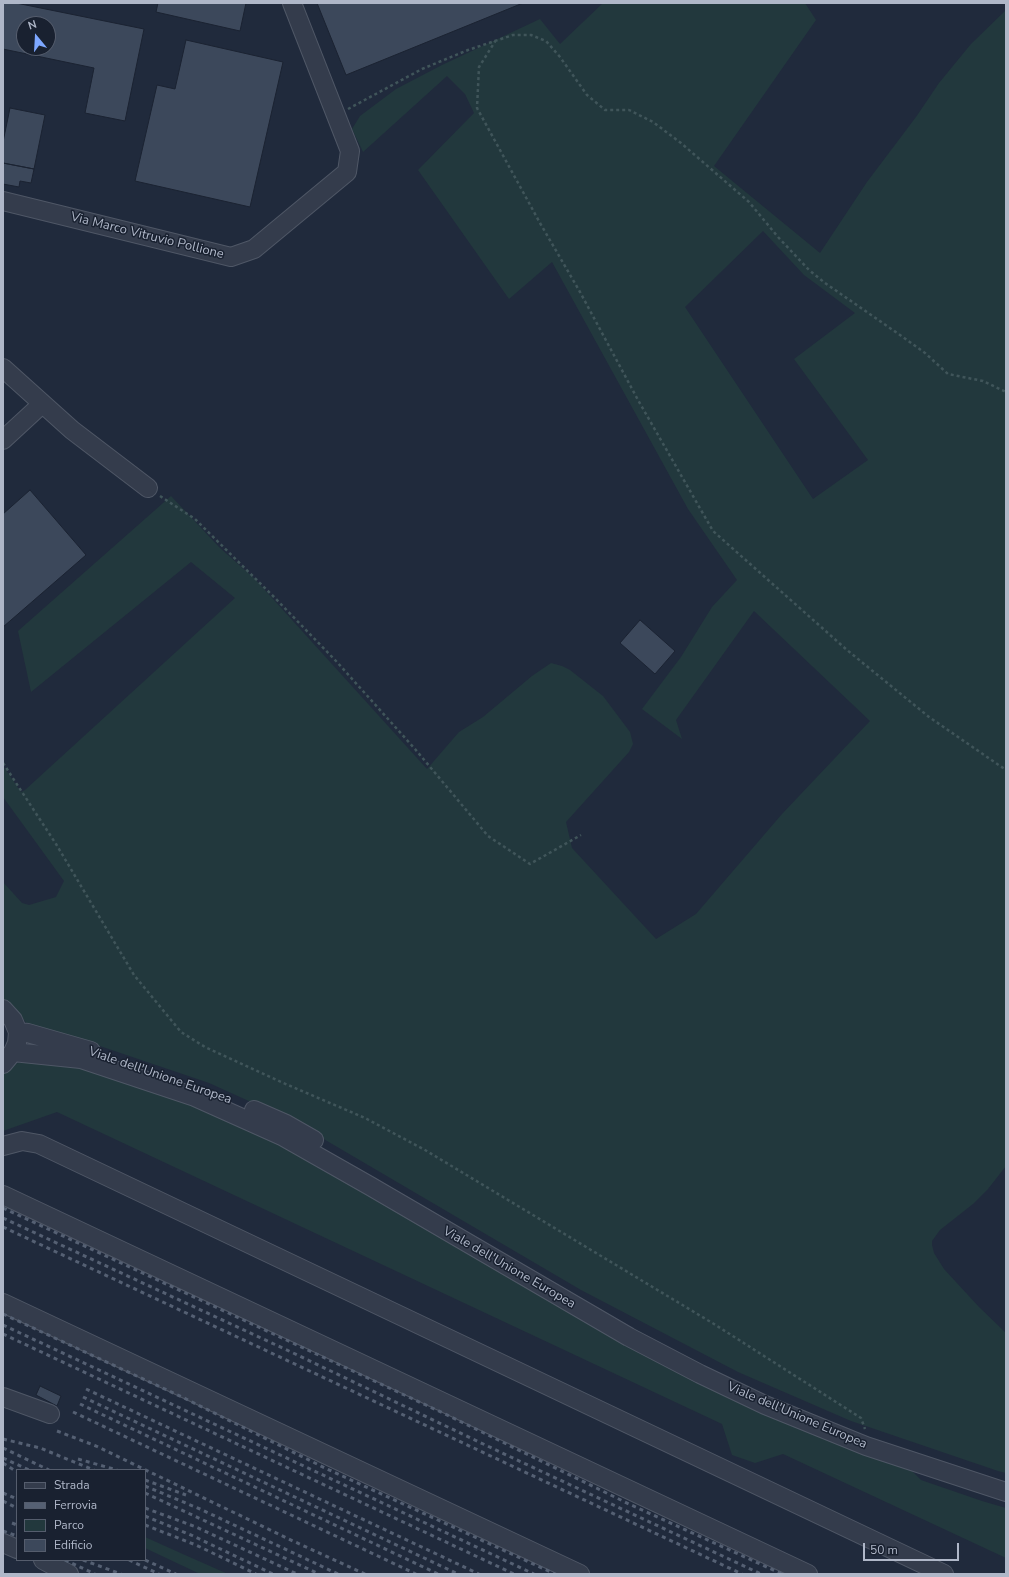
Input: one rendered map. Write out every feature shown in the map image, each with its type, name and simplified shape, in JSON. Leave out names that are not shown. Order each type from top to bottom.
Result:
[{"type":"street","name":"Via Marco Vitruvio Pollione","points":[[3,201],[232,257],[254,249],[347,172],[350,151],[292,3]]},
{"type":"street","points":[[3,368],[72,430],[148,488]]},
{"type":"street","points":[[3,440],[42,404]]},
{"type":"street","points":[[3,1010],[13,1020],[18,1032],[17,1043],[8,1058]]},
{"type":"street","name":"Viale dell'Unione Europea","points":[[18,1032],[28,1033],[85,1050],[198,1086],[286,1124],[638,1330],[706,1364],[769,1394],[867,1435],[1006,1482]]},
{"type":"street","name":"Viale dell'Unione Europea","points":[[8,1058],[81,1059],[195,1097],[282,1136],[629,1338],[700,1374],[765,1405],[866,1446],[1006,1492]]},
{"type":"street","points":[[3,1146],[22,1141],[39,1144],[944,1574]]},
{"type":"street","points":[[3,1195],[808,1574]]},
{"type":"street","points":[[3,1302],[580,1574]]},
{"type":"street","points":[[3,1397],[50,1414]]},
{"type":"street","points":[[3,1543],[16,1548]]},
{"type":"street","points":[[45,1561],[69,1574]]},
{"type":"path","points":[[335,116],[422,69],[496,40],[513,35],[531,35],[546,41],[560,57],[587,95],[605,110],[629,110],[653,122],[681,143],[749,202],[778,237],[809,270],[825,283],[900,335],[948,374],[983,381],[1006,392]]},
{"type":"path","points":[[496,40],[479,67],[478,108],[638,400],[713,531],[847,650],[923,712],[1006,770]]},
{"type":"path","points":[[148,488],[195,519],[274,597],[357,685],[415,750],[488,836],[530,864],[581,835]]},
{"type":"path","points":[[3,763],[56,844],[134,975],[181,1032],[205,1047],[365,1118],[425,1150],[714,1324],[861,1418],[867,1435]]},
{"type":"green space","points":[[603,3],[805,3],[816,20],[714,166],[820,253],[867,182],[916,117],[939,83],[971,44],[1006,10],[1006,1166],[988,1189],[973,1204],[940,1230],[932,1241],[932,1245],[934,1253],[944,1269],[979,1307],[1006,1333],[1006,1473],[851,1421],[738,1372],[581,1290],[293,1121],[209,1083],[94,1044],[28,1025],[13,1007],[3,1001],[3,882],[22,903],[29,905],[56,897],[64,881],[3,797],[3,766],[21,792],[25,790],[235,598],[191,562],[31,692],[18,631],[171,496],[220,548],[254,578],[427,769],[459,732],[483,717],[532,676],[551,663],[570,670],[603,696],[630,732],[633,744],[629,752],[566,822],[572,848],[656,939],[696,914],[782,814],[870,721],[754,611],[676,720],[682,739],[642,709],[681,657],[712,607],[737,580],[688,509],[552,262],[509,299],[418,170],[474,113],[465,94],[447,76],[363,152],[352,129],[360,116],[396,89],[442,65],[540,19],[560,44]],"holes":[[[763,231],[804,275],[855,313],[794,359],[868,460],[813,499],[685,307]]]},
{"type":"green space","points":[[26,1060],[92,1068],[173,1095],[280,1142],[485,1262],[910,1469],[921,1480],[1006,1508],[1006,1558],[783,1454],[755,1463],[732,1455],[722,1424],[57,1112],[3,1131],[3,1074],[13,1065]]},
{"type":"green space","points":[[146,1537],[228,1574],[200,1574],[146,1548]]},
{"type":"building","points":[[3,3],[16,3],[144,29],[125,121],[85,113],[94,68],[37,56],[56,56],[56,16],[16,16],[16,52],[3,49]]},
{"type":"building","points":[[158,3],[246,3],[240,31],[156,12]]},
{"type":"building","points":[[317,3],[523,3],[346,75]]},
{"type":"building","points":[[186,40],[283,62],[250,207],[135,181],[157,85],[175,89]]},
{"type":"building","points":[[10,108],[45,115],[34,169],[3,163],[3,142]]},
{"type":"building","points":[[3,163],[34,169],[31,183],[20,181],[19,187],[3,184]]},
{"type":"building","points":[[30,490],[86,555],[3,627],[3,514]]},
{"type":"building","points":[[640,620],[675,651],[655,674],[620,643]]},
{"type":"building","points":[[40,1386],[61,1396],[57,1406],[36,1395]]},
{"type":"railway","points":[[3,1208],[443,1413],[629,1504],[782,1574]]},
{"type":"railway","points":[[3,1218],[761,1574]]},
{"type":"railway","points":[[3,1227],[742,1574]]},
{"type":"railway","points":[[3,1314],[182,1397],[325,1468],[555,1574]]},
{"type":"railway","points":[[3,1325],[534,1574]]},
{"type":"railway","points":[[3,1334],[514,1574]]},
{"type":"railway","points":[[86,1389],[479,1574]]},
{"type":"railway","points":[[83,1397],[458,1574]]},
{"type":"railway","points":[[80,1404],[438,1574]]},
{"type":"railway","points":[[73,1412],[416,1574]]},
{"type":"railway","points":[[57,1431],[96,1446],[144,1469]]},
{"type":"railway","points":[[3,1439],[40,1448],[92,1469]]},
{"type":"railway","points":[[3,1448],[47,1469]]},
{"type":"railway","points":[[3,1458],[27,1469]]},
{"type":"railway","points":[[78,1459],[113,1469]]},
{"type":"railway","points":[[3,1463],[16,1471]]},
{"type":"railway","points":[[146,1470],[365,1574]]},
{"type":"railway","points":[[146,1480],[186,1495]]},
{"type":"railway","points":[[146,1486],[200,1509],[338,1574]]},
{"type":"railway","points":[[3,1493],[16,1499]]},
{"type":"railway","points":[[146,1493],[319,1574]]},
{"type":"railway","points":[[3,1501],[16,1508]]},
{"type":"railway","points":[[146,1508],[196,1527],[297,1574]]},
{"type":"railway","points":[[146,1516],[191,1535],[273,1574]]},
{"type":"railway","points":[[12,1523],[16,1525]]},
{"type":"railway","points":[[146,1525],[196,1545],[256,1574]]},
{"type":"railway","points":[[3,1531],[16,1536]]},
{"type":"railway","points":[[146,1560],[176,1574]]},
{"type":"railway","points":[[67,1561],[95,1574]]},
{"type":"railway","points":[[86,1561],[121,1574]]},
{"type":"railway","points":[[131,1561],[159,1574]]}]
